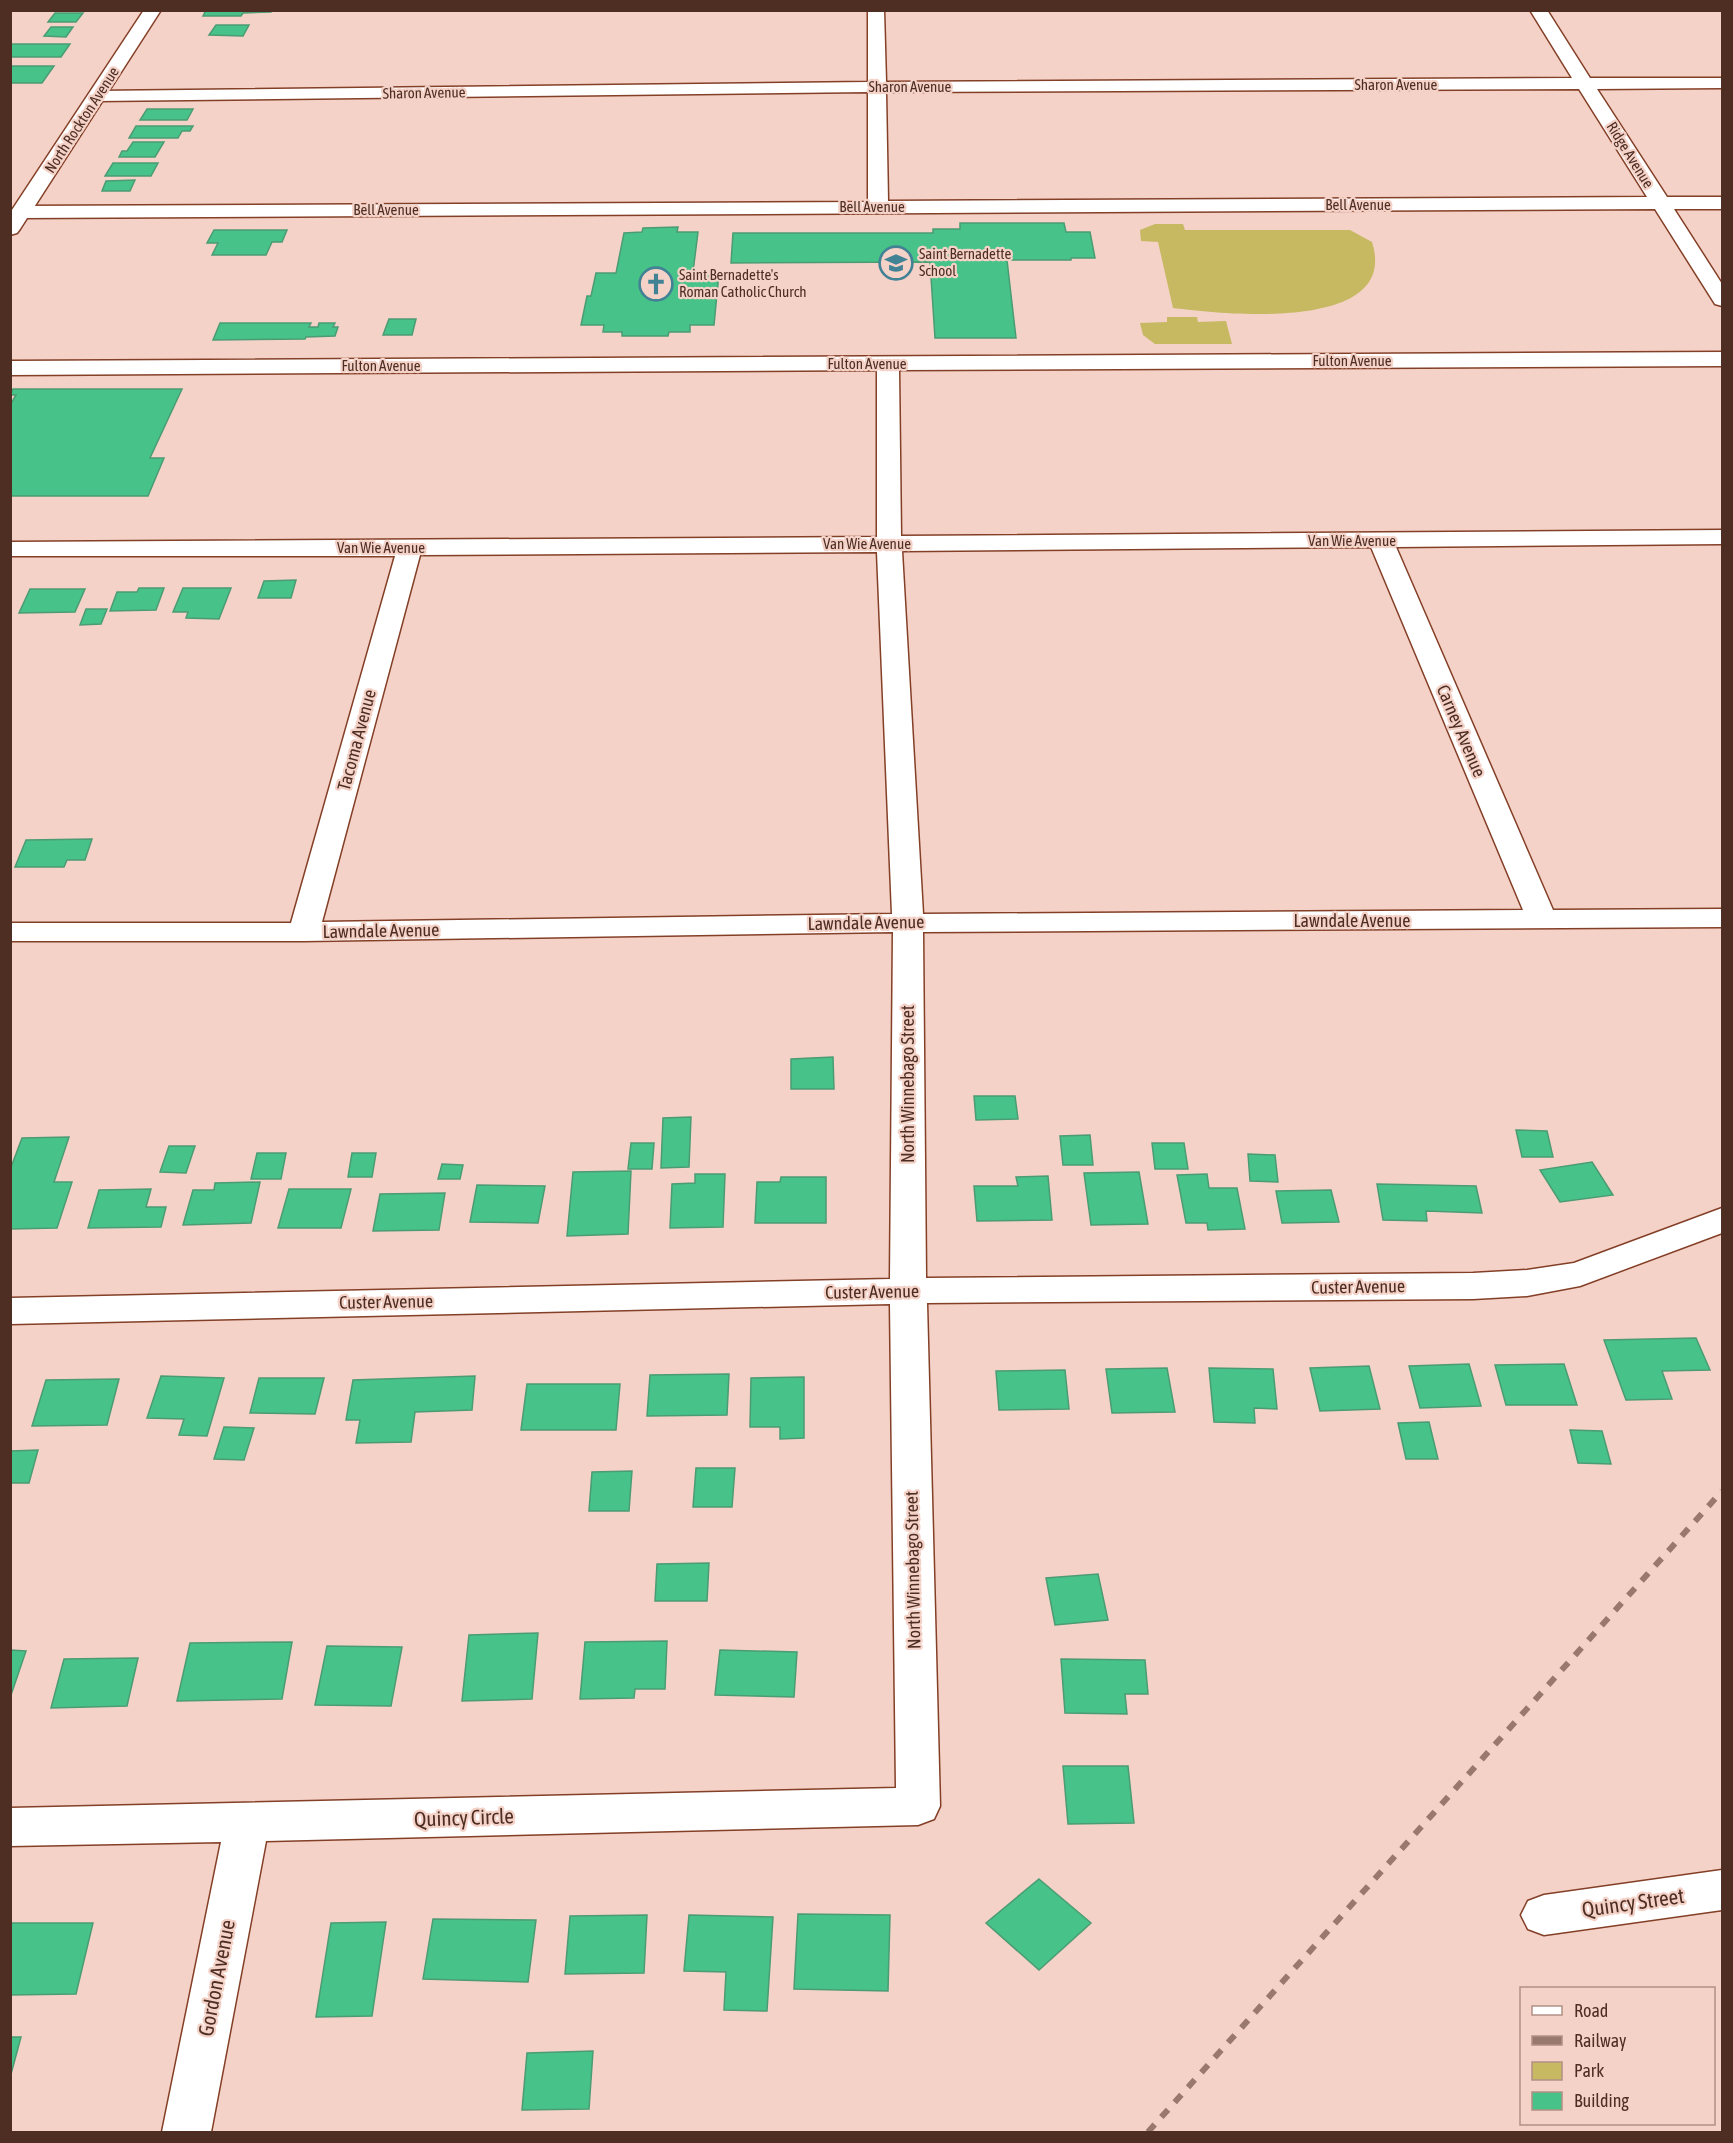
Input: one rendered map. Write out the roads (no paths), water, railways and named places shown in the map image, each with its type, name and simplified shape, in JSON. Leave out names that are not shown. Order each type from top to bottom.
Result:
[{"type":"street","name":"North Rockton Avenue","points":[[16,220],[153,10]]},
{"type":"street","points":[[876,10],[878,207]]},
{"type":"street","name":"Ridge Avenue","points":[[1538,10],[1722,300]]},
{"type":"street","name":"Sharon Avenue","points":[[97,96],[878,87],[1722,83]]},
{"type":"street","name":"Bell Avenue","points":[[16,220],[878,207],[1722,203]]},
{"type":"street","name":"Fulton Avenue","points":[[10,368],[1722,359]]},
{"type":"street","name":"North Winnebago Street","points":[[888,364],[889,543],[908,923],[908,1291],[918,1806]]},
{"type":"street","name":"Van Wie Avenue","points":[[10,549],[410,548],[1722,537]]},
{"type":"street","name":"Carney Avenue","points":[[1381,541],[1542,920]]},
{"type":"street","name":"Tacoma Avenue","points":[[304,932],[410,548]]},
{"type":"street","name":"Lawndale Avenue","points":[[10,932],[304,932],[908,923],[1722,918]]},
{"type":"street","name":"Custer Avenue","points":[[10,1311],[908,1291],[1449,1287],[1527,1283],[1580,1274],[1722,1220]]},
{"type":"street","name":"Quincy Circle","points":[[10,1827],[918,1806]]},
{"type":"street","name":"Gordon Avenue","points":[[186,2133],[247,1823]]},
{"type":"street","name":"Quincy Street","points":[[1544,1915],[1722,1890]]},
{"type":"railway","points":[[1148,2132],[1722,1491]]},
{"type":"place","name":"Saint Bernadette School","points":[[896,263]]},
{"type":"place","name":"Saint Bernadette's Roman Catholic Church","points":[[656,284]]}]
